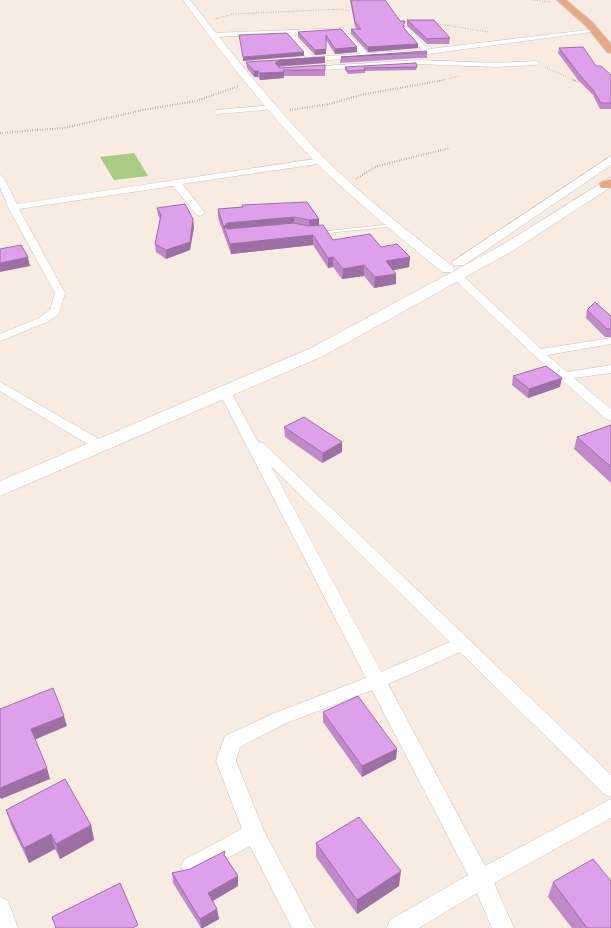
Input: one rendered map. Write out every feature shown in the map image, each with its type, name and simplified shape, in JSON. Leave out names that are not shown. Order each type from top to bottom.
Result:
[{"type":"main road","points":[[561,0],[595,31],[611,50]]},
{"type":"main road","points":[[573,0],[611,34]]},
{"type":"main road","points":[[0,489],[317,352],[452,273],[611,160]]},
{"type":"main road","points":[[452,273],[509,247],[609,183]]},
{"type":"street","points":[[186,0],[213,36],[243,68],[250,82],[321,161],[393,225],[452,273],[538,353],[611,416]]},
{"type":"street","points":[[406,29],[428,52]]},
{"type":"street","points":[[213,36],[343,30],[365,55]]},
{"type":"street","points":[[294,60],[428,52],[595,31]]},
{"type":"street","points":[[288,32],[312,59]]},
{"type":"street","points":[[299,70],[418,62],[496,65],[538,64]]},
{"type":"street","points":[[217,112],[274,110]]},
{"type":"street","points":[[13,206],[321,161]]},
{"type":"street","points":[[0,178],[60,293],[55,312],[43,320],[0,338]]},
{"type":"street","points":[[175,182],[200,213]]},
{"type":"street","points":[[538,353],[611,341]]},
{"type":"street","points":[[564,376],[611,369]]},
{"type":"street","points":[[0,386],[99,445]]},
{"type":"street","points":[[225,392],[481,879],[503,928]]},
{"type":"street","points":[[248,436],[611,788]]},
{"type":"street","points":[[304,928],[254,833],[226,762],[232,742],[278,719],[377,681],[462,644]]},
{"type":"street","points":[[398,928],[481,879],[611,808]]},
{"type":"street","points":[[192,867],[254,833]]},
{"type":"street","points":[[0,908],[7,928]]},
{"type":"lane","points":[[309,233],[393,225]]},
{"type":"path","points":[[204,23],[234,14],[342,9],[350,11]]},
{"type":"path","points":[[406,29],[406,25],[413,23],[439,23],[492,32]]},
{"type":"path","points":[[538,64],[562,76],[588,84]]},
{"type":"path","points":[[274,110],[330,104],[360,94],[415,86],[467,74]]},
{"type":"path","points":[[0,133],[64,128],[143,110],[196,102],[250,82]]},
{"type":"path","points":[[350,188],[358,177],[377,166],[450,148]]},
{"type":"green space","points":[[134,153],[148,176],[114,180],[100,157]]},
{"type":"building","points":[[351,0],[385,0],[400,21],[405,21],[403,27],[418,44],[368,47],[351,29],[361,29],[355,22]]},
{"type":"building","points":[[407,20],[434,20],[450,38],[427,39]]},
{"type":"building","points":[[341,29],[357,47],[335,49],[326,35],[326,49],[315,50],[298,32]]},
{"type":"building","points":[[287,33],[304,52],[243,57],[239,35]]},
{"type":"building","points":[[583,47],[596,66],[601,66],[611,75],[611,103],[601,103],[593,90],[559,48]]},
{"type":"building","points":[[426,51],[427,53],[341,57]]},
{"type":"building","points":[[325,57],[280,60],[275,63],[280,68],[325,65],[325,70],[283,70],[284,72],[260,73],[254,71],[246,62]]},
{"type":"building","points":[[416,63],[417,67],[364,68],[365,70],[348,71],[345,67]]},
{"type":"building","points":[[307,202],[319,219],[309,220],[294,217],[227,223],[224,227],[228,229],[294,223],[309,226],[323,225],[333,240],[370,234],[381,247],[397,244],[410,257],[386,261],[396,274],[375,277],[364,265],[343,269],[333,257],[328,258],[313,235],[230,244],[222,222],[218,209],[243,207],[242,205]]},
{"type":"building","points":[[185,204],[193,219],[190,242],[166,250],[155,244],[161,215],[157,208]]},
{"type":"building","points":[[21,245],[28,257],[0,263],[0,249]]},
{"type":"building","points":[[595,302],[611,316],[611,329],[607,329],[587,310]]},
{"type":"building","points":[[546,366],[562,378],[529,389],[513,376]]},
{"type":"building","points":[[304,417],[342,442],[323,453],[284,427]]},
{"type":"building","points":[[611,425],[611,467],[577,437]]},
{"type":"building","points":[[53,688],[64,716],[31,729],[47,768],[0,788],[0,709]]},
{"type":"building","points":[[358,696],[397,749],[362,766],[323,712]]},
{"type":"building","points":[[65,779],[91,825],[56,844],[51,834],[24,848],[6,810]]},
{"type":"building","points":[[359,817],[401,871],[357,900],[316,843]]},
{"type":"building","points":[[225,851],[224,855],[238,876],[208,893],[217,909],[200,919],[172,873],[190,869]]},
{"type":"building","points":[[593,859],[611,881],[611,928],[587,928],[553,882]]},
{"type":"building","points":[[120,883],[138,925],[133,928],[56,928],[52,917]]}]
